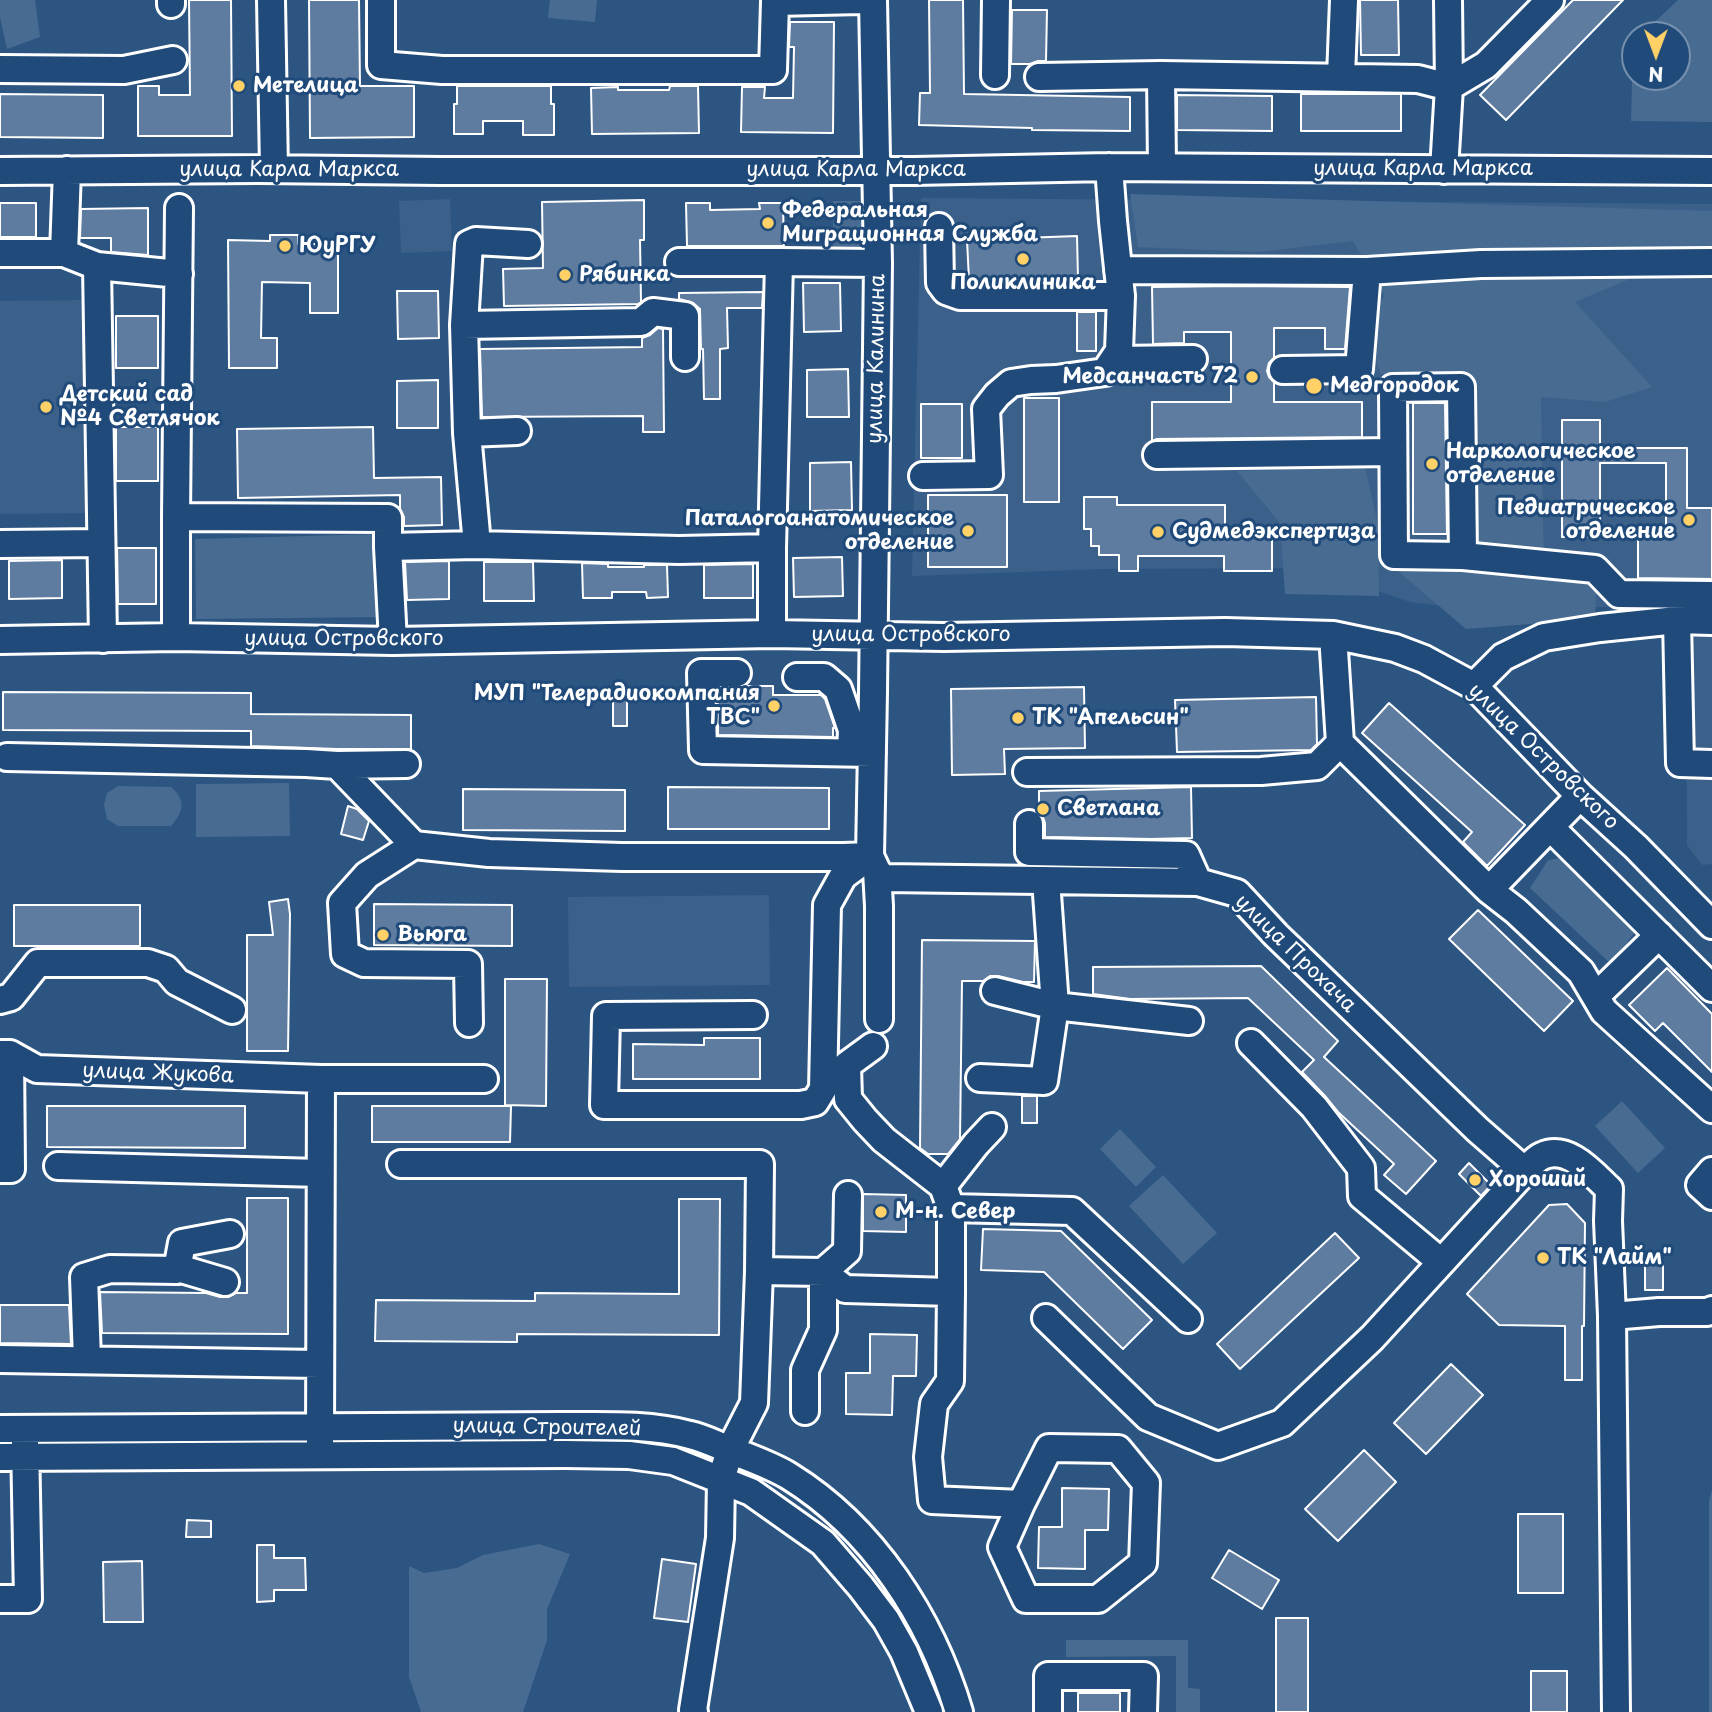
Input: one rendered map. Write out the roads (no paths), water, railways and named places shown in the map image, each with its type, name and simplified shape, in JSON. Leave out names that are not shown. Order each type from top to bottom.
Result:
[{"type":"street","points":[[271,0],[274,169]]},
{"type":"street","points":[[381,0],[381,65],[442,70],[773,70],[775,1],[862,0]]},
{"type":"street","name":"улица Калинина","points":[[862,752],[874,635],[877,263],[873,0]]},
{"type":"street","points":[[995,75],[996,0]]},
{"type":"street","points":[[1341,77],[1344,0]]},
{"type":"street","points":[[1444,170],[1449,87],[1448,0]]},
{"type":"street","points":[[1039,77],[1341,77],[1418,79],[1449,87],[1486,65],[1550,0]]},
{"type":"street","points":[[0,69],[124,70],[173,60]]},
{"type":"street","points":[[1161,75],[1162,167]]},
{"type":"street","points":[[923,476],[989,475],[986,409],[997,395],[1011,383],[1105,372],[1119,351],[1119,283],[1109,167]]},
{"type":"street","name":"улица Карла Маркса","points":[[0,171],[1162,167],[1712,171]]},
{"type":"street","points":[[64,253],[67,170]]},
{"type":"street","points":[[176,637],[179,208]]},
{"type":"street","points":[[939,227],[940,283],[946,291],[960,296],[1119,283],[1481,264],[1712,262]]},
{"type":"street","points":[[477,545],[467,433],[464,325],[469,244],[476,241],[528,244]]},
{"type":"street","points":[[0,253],[64,253],[97,267],[179,274]]},
{"type":"street","points":[[679,262],[877,263]]},
{"type":"street","points":[[772,634],[779,262]]},
{"type":"street","points":[[97,267],[103,639]]},
{"type":"street","points":[[1283,370],[1359,369],[1367,271]]},
{"type":"street","points":[[464,325],[641,322],[653,312],[685,316],[685,356]]},
{"type":"street","points":[[1113,360],[1193,359]]},
{"type":"street","points":[[1463,556],[1461,387],[1393,388],[1394,555],[1463,556],[1595,569],[1619,594],[1712,595]]},
{"type":"street","points":[[467,433],[517,431]]},
{"type":"street","points":[[1157,455],[1393,452]]},
{"type":"street","points":[[176,517],[387,518],[393,641]]},
{"type":"street","points":[[0,544],[101,543]]},
{"type":"street","points":[[388,547],[477,545],[679,550],[772,548]]},
{"type":"street","points":[[1474,686],[1503,657],[1545,637],[1600,628],[1677,621],[1712,621]]},
{"type":"street","points":[[1677,621],[1680,763],[1712,764]]},
{"type":"street","name":"улица Островского","points":[[0,640],[176,637],[393,641],[772,634],[944,637],[1225,632],[1333,635],[1395,648],[1424,659],[1474,686],[1580,796],[1636,847],[1712,925]]},
{"type":"street","points":[[1333,635],[1340,743],[1489,890],[1516,911],[1581,972],[1604,1011],[1712,1109]]},
{"type":"street","points":[[737,673],[701,673],[703,750],[862,752]]},
{"type":"street","points":[[797,677],[824,677],[838,689],[862,752],[879,906],[879,1018]]},
{"type":"street","points":[[1027,772],[1261,771],[1317,766],[1340,743]]},
{"type":"street","points":[[7,757],[335,765],[406,764]]},
{"type":"street","points":[[335,765],[414,845],[359,871],[342,903],[345,954],[364,963],[468,964],[469,1023]]},
{"type":"street","points":[[1489,890],[1580,796]]},
{"type":"street","points":[[1029,824],[1029,852],[1186,855],[1198,882]]},
{"type":"street","points":[[1550,828],[1712,988]]},
{"type":"street","name":"улица Прохача","points":[[414,845],[489,853],[622,857],[843,858],[873,863],[883,878],[1198,882],[1237,893],[1276,935],[1469,1121],[1525,1171]]},
{"type":"street","points":[[753,1015],[606,1016],[604,1105],[802,1105],[815,1102],[823,1089],[827,905],[843,876],[873,863]]},
{"type":"street","points":[[980,1078],[1044,1081],[1055,1006],[1046,880]]},
{"type":"street","points":[[1596,996],[1659,935]]},
{"type":"street","points":[[0,1000],[11,998],[38,963],[148,963],[166,969],[177,982],[232,1010]]},
{"type":"street","points":[[995,991],[1055,1006],[1189,1021]]},
{"type":"street","points":[[1251,1043],[1314,1107],[1361,1168],[1362,1196],[1441,1262]]},
{"type":"street","points":[[873,1046],[847,1065],[848,1099],[884,1140],[947,1197],[1072,1212],[1188,1319]]},
{"type":"street","points":[[0,1169],[11,1169],[5,1054]]},
{"type":"street","name":"улица Жукова","points":[[5,1054],[37,1069],[321,1079],[484,1079]]},
{"type":"street","points":[[321,1079],[321,1455]]},
{"type":"street","points":[[992,1127],[976,1143],[947,1197],[951,1292],[950,1381],[934,1404],[928,1457],[932,1500],[1021,1504]]},
{"type":"street","points":[[1046,1318],[1148,1417],[1218,1446],[1282,1423],[1372,1338],[1539,1158],[1550,1153],[1572,1157],[1609,1189],[1616,1712]]},
{"type":"street","points":[[401,1164],[760,1164],[754,1403],[730,1450],[721,1480],[720,1538],[694,1712]]},
{"type":"street","points":[[58,1167],[320,1173]]},
{"type":"street","points":[[1712,1171],[1700,1185],[1712,1196]]},
{"type":"street","points":[[822,1272],[848,1251],[848,1195]]},
{"type":"street","points":[[178,1268],[182,1243],[230,1234]]},
{"type":"street","points":[[87,1359],[84,1277],[110,1269],[178,1268],[225,1282]]},
{"type":"street","points":[[759,1271],[822,1272],[845,1289],[951,1292]]},
{"type":"street","points":[[805,1411],[805,1370],[823,1330],[822,1272]]},
{"type":"street","points":[[1612,1316],[1712,1310]]},
{"type":"street","points":[[0,1359],[319,1364]]},
{"type":"street","name":"улица Строителей","points":[[13,1429],[622,1427],[691,1435],[788,1475],[838,1512],[878,1556],[908,1596],[933,1645],[959,1712]]},
{"type":"street","points":[[0,1600],[28,1599],[12,1457],[13,1429]]},
{"type":"street","points":[[1049,1448],[1118,1449],[1146,1483],[1143,1563],[1098,1599],[1026,1599],[1002,1547],[1021,1504],[1049,1448]]},
{"type":"street","name":"улица Строителей","points":[[12,1457],[629,1455],[673,1461],[751,1492],[823,1543],[886,1620],[904,1652],[929,1712]]},
{"type":"street","points":[[1048,1712],[1048,1676],[1144,1676],[1143,1712]]},
{"type":"place","name":"Метелица","points":[[239,86]]},
{"type":"place","name":"Федеральная Миграционная Служба","points":[[768,223]]},
{"type":"place","name":"ЮуРГУ","points":[[285,246]]},
{"type":"place","name":"Поликлиника","points":[[1023,259]]},
{"type":"place","name":"Рябинка","points":[[565,275]]},
{"type":"place","name":"Медсанчасть 72","points":[[1252,377]]},
{"type":"place","name":"Медгородок","points":[[1314,386]]},
{"type":"place","name":"Детский сад №4 Светлячок","points":[[46,407]]},
{"type":"place","name":"Наркологическое отделение","points":[[1432,464]]},
{"type":"place","name":"Педиатрическое отделение","points":[[1689,520]]},
{"type":"place","name":"Паталогоанатомическое отделение","points":[[968,531]]},
{"type":"place","name":"Судмедэкспертиза","points":[[1158,532]]},
{"type":"place","name":"МУП \"Телерадиокомпания ТВС\"","points":[[774,706]]},
{"type":"place","name":"ТК \"Апельсин\"","points":[[1018,718]]},
{"type":"place","name":"Светлана","points":[[1043,809]]},
{"type":"place","name":"Вьюга","points":[[383,935]]},
{"type":"place","name":"Хороший","points":[[1475,1180]]},
{"type":"place","name":"М-н. Север","points":[[881,1212]]},
{"type":"place","name":"ТК \"Лайм\"","points":[[1543,1258]]}]
